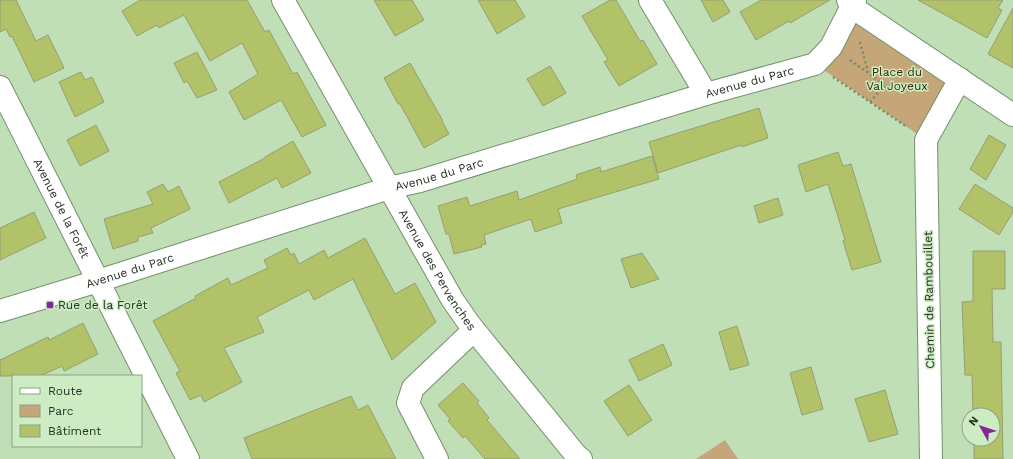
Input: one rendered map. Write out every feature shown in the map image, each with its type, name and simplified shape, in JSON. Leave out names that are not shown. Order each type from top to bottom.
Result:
[{"type":"street","name":"Avenue des Pervenches","points":[[283,0],[452,299],[474,330],[576,455],[581,459]]},
{"type":"street","points":[[650,0],[706,94]]},
{"type":"street","name":"Avenue du Parc","points":[[0,311],[389,188],[420,181],[706,94],[815,64],[832,47],[852,2]]},
{"type":"street","points":[[852,2],[1013,115]]},
{"type":"street","points":[[926,140],[960,79]]},
{"type":"street","name":"Avenue de la Forêt","points":[[0,87],[188,459]]},
{"type":"street","name":"Chemin de Rambouillet","points":[[926,140],[931,459]]},
{"type":"street","points":[[437,459],[408,403],[413,388],[474,330]]},
{"type":"path","points":[[832,47],[888,87],[960,79]]},
{"type":"path","points":[[815,64],[926,140]]},
{"type":"path","points":[[870,102],[883,87],[960,79]]},
{"type":"green space","name":"Place du Val Joyeux","points":[[852,7],[960,79],[926,140],[815,64]]},
{"type":"green space","points":[[725,440],[738,459],[696,459]]},
{"type":"building","points":[[0,0],[16,0],[36,41],[48,35],[64,68],[34,82],[12,36],[10,37],[6,29],[0,32]]},
{"type":"building","points":[[140,0],[247,0],[265,32],[269,30],[293,74],[297,72],[326,125],[302,137],[281,100],[244,120],[229,92],[258,74],[242,43],[210,61],[184,15],[159,28],[157,25],[137,36],[122,11]]},
{"type":"building","points":[[374,0],[412,0],[424,20],[395,36]]},
{"type":"building","points":[[478,0],[515,0],[525,17],[497,34]]},
{"type":"building","points":[[610,0],[616,0],[640,41],[643,40],[657,64],[619,86],[604,62],[608,60],[582,16]]},
{"type":"building","points":[[701,0],[723,0],[730,12],[713,22]]},
{"type":"building","points":[[761,0],[830,0],[790,23],[789,21],[756,40],[740,12]]},
{"type":"building","points":[[918,0],[1003,0],[998,8],[1002,10],[987,38]]},
{"type":"building","points":[[1013,8],[1013,68],[988,54]]},
{"type":"building","points":[[197,52],[217,90],[197,98],[187,81],[184,83],[174,63]]},
{"type":"building","points":[[410,63],[449,134],[424,148],[384,78]]},
{"type":"building","points":[[550,66],[566,93],[543,106],[527,79]]},
{"type":"building","points":[[81,72],[85,80],[92,77],[104,102],[75,117],[59,82]]},
{"type":"building","points":[[759,108],[768,138],[742,147],[741,145],[658,173],[649,142]]},
{"type":"building","points":[[96,125],[109,151],[80,166],[67,140]]},
{"type":"building","points":[[989,135],[1006,145],[986,180],[970,169]]},
{"type":"building","points":[[293,141],[311,173],[282,188],[277,178],[229,203],[219,182],[265,158]]},
{"type":"building","points":[[838,152],[843,166],[851,164],[881,262],[852,270],[843,241],[845,240],[828,184],[806,192],[798,165]]},
{"type":"building","points":[[652,156],[659,179],[558,209],[562,223],[535,232],[531,219],[484,235],[486,244],[481,245],[482,247],[454,254],[449,234],[446,234],[438,206],[467,197],[470,206],[517,191],[519,200],[577,179],[576,175],[600,167],[601,172]]},
{"type":"building","points":[[163,184],[168,192],[179,186],[190,209],[151,228],[153,233],[138,237],[138,241],[113,249],[104,219],[153,204],[147,192]]},
{"type":"building","points":[[975,184],[1013,208],[1013,212],[999,235],[959,209]]},
{"type":"building","points":[[778,198],[783,215],[759,223],[754,206]]},
{"type":"building","points":[[34,212],[46,238],[0,260],[0,228]]},
{"type":"building","points":[[365,238],[395,294],[415,283],[436,322],[392,360],[353,279],[314,300],[309,290],[257,317],[264,332],[224,348],[242,382],[204,402],[201,395],[190,400],[176,373],[180,371],[153,321],[196,298],[195,296],[228,278],[231,285],[268,268],[264,260],[287,248],[291,255],[294,253],[299,264],[324,250],[328,258]]},
{"type":"building","points":[[973,251],[1005,251],[1005,289],[992,289],[993,342],[1001,342],[1003,459],[974,459],[974,447],[1001,447],[1001,407],[973,407],[972,375],[965,375],[962,302],[973,301]]},
{"type":"building","points":[[642,253],[659,279],[631,288],[621,259]]},
{"type":"building","points":[[83,323],[98,354],[64,371],[62,366],[42,375],[0,376],[0,360],[48,337],[49,340]]},
{"type":"building","points":[[737,326],[749,365],[730,370],[719,332]]},
{"type":"building","points":[[663,344],[672,365],[639,381],[629,360]]},
{"type":"building","points":[[811,367],[823,409],[802,415],[790,373]]},
{"type":"building","points":[[463,383],[479,401],[477,403],[489,418],[487,420],[520,459],[485,459],[465,436],[463,438],[448,421],[450,419],[438,405]]},
{"type":"building","points":[[629,385],[652,420],[628,436],[604,401]]},
{"type":"building","points":[[885,390],[898,434],[869,442],[855,399]]},
{"type":"building","points":[[351,396],[358,410],[368,405],[396,459],[252,459],[244,438]]},
{"type":"place","name":"Rue de la Forêt","points":[[50,305]]}]
